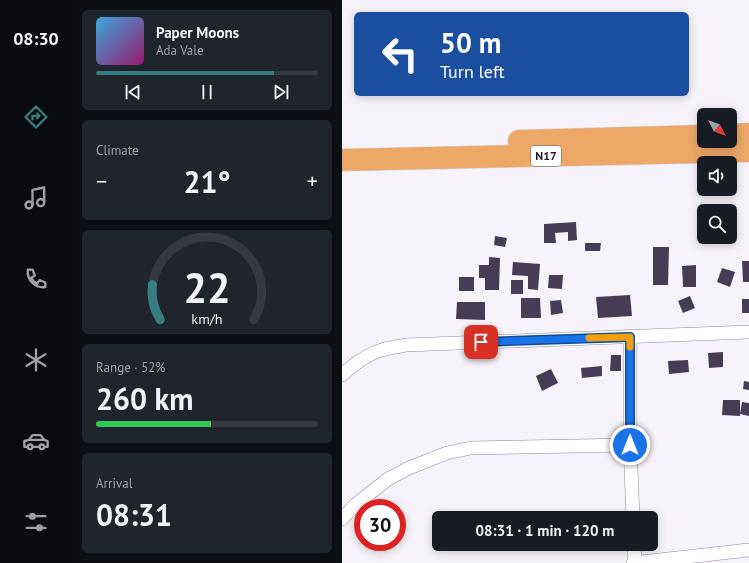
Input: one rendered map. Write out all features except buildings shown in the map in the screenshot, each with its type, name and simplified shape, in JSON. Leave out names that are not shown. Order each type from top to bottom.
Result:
[{"type":"highway","points":[[737,135],[749,134]]},
{"type":"highway","name":"N17","points":[[342,147],[697,136]]},
{"type":"highway","name":"N17","points":[[342,160],[749,151]]},
{"type":"street","points":[[342,375],[354,364],[369,355],[381,350],[406,345],[749,332]]},
{"type":"street","points":[[630,337],[630,445],[633,511]]},
{"type":"street","points":[[342,519],[355,505],[388,479],[409,468],[447,453],[471,448],[630,445]]},
{"type":"street","points":[[634,551],[634,563],[749,550]]},
{"type":"slow traffic","points":[[589,338],[630,337],[630,347]]},
{"type":"route","points":[[481,342],[630,337],[630,445]]}]
